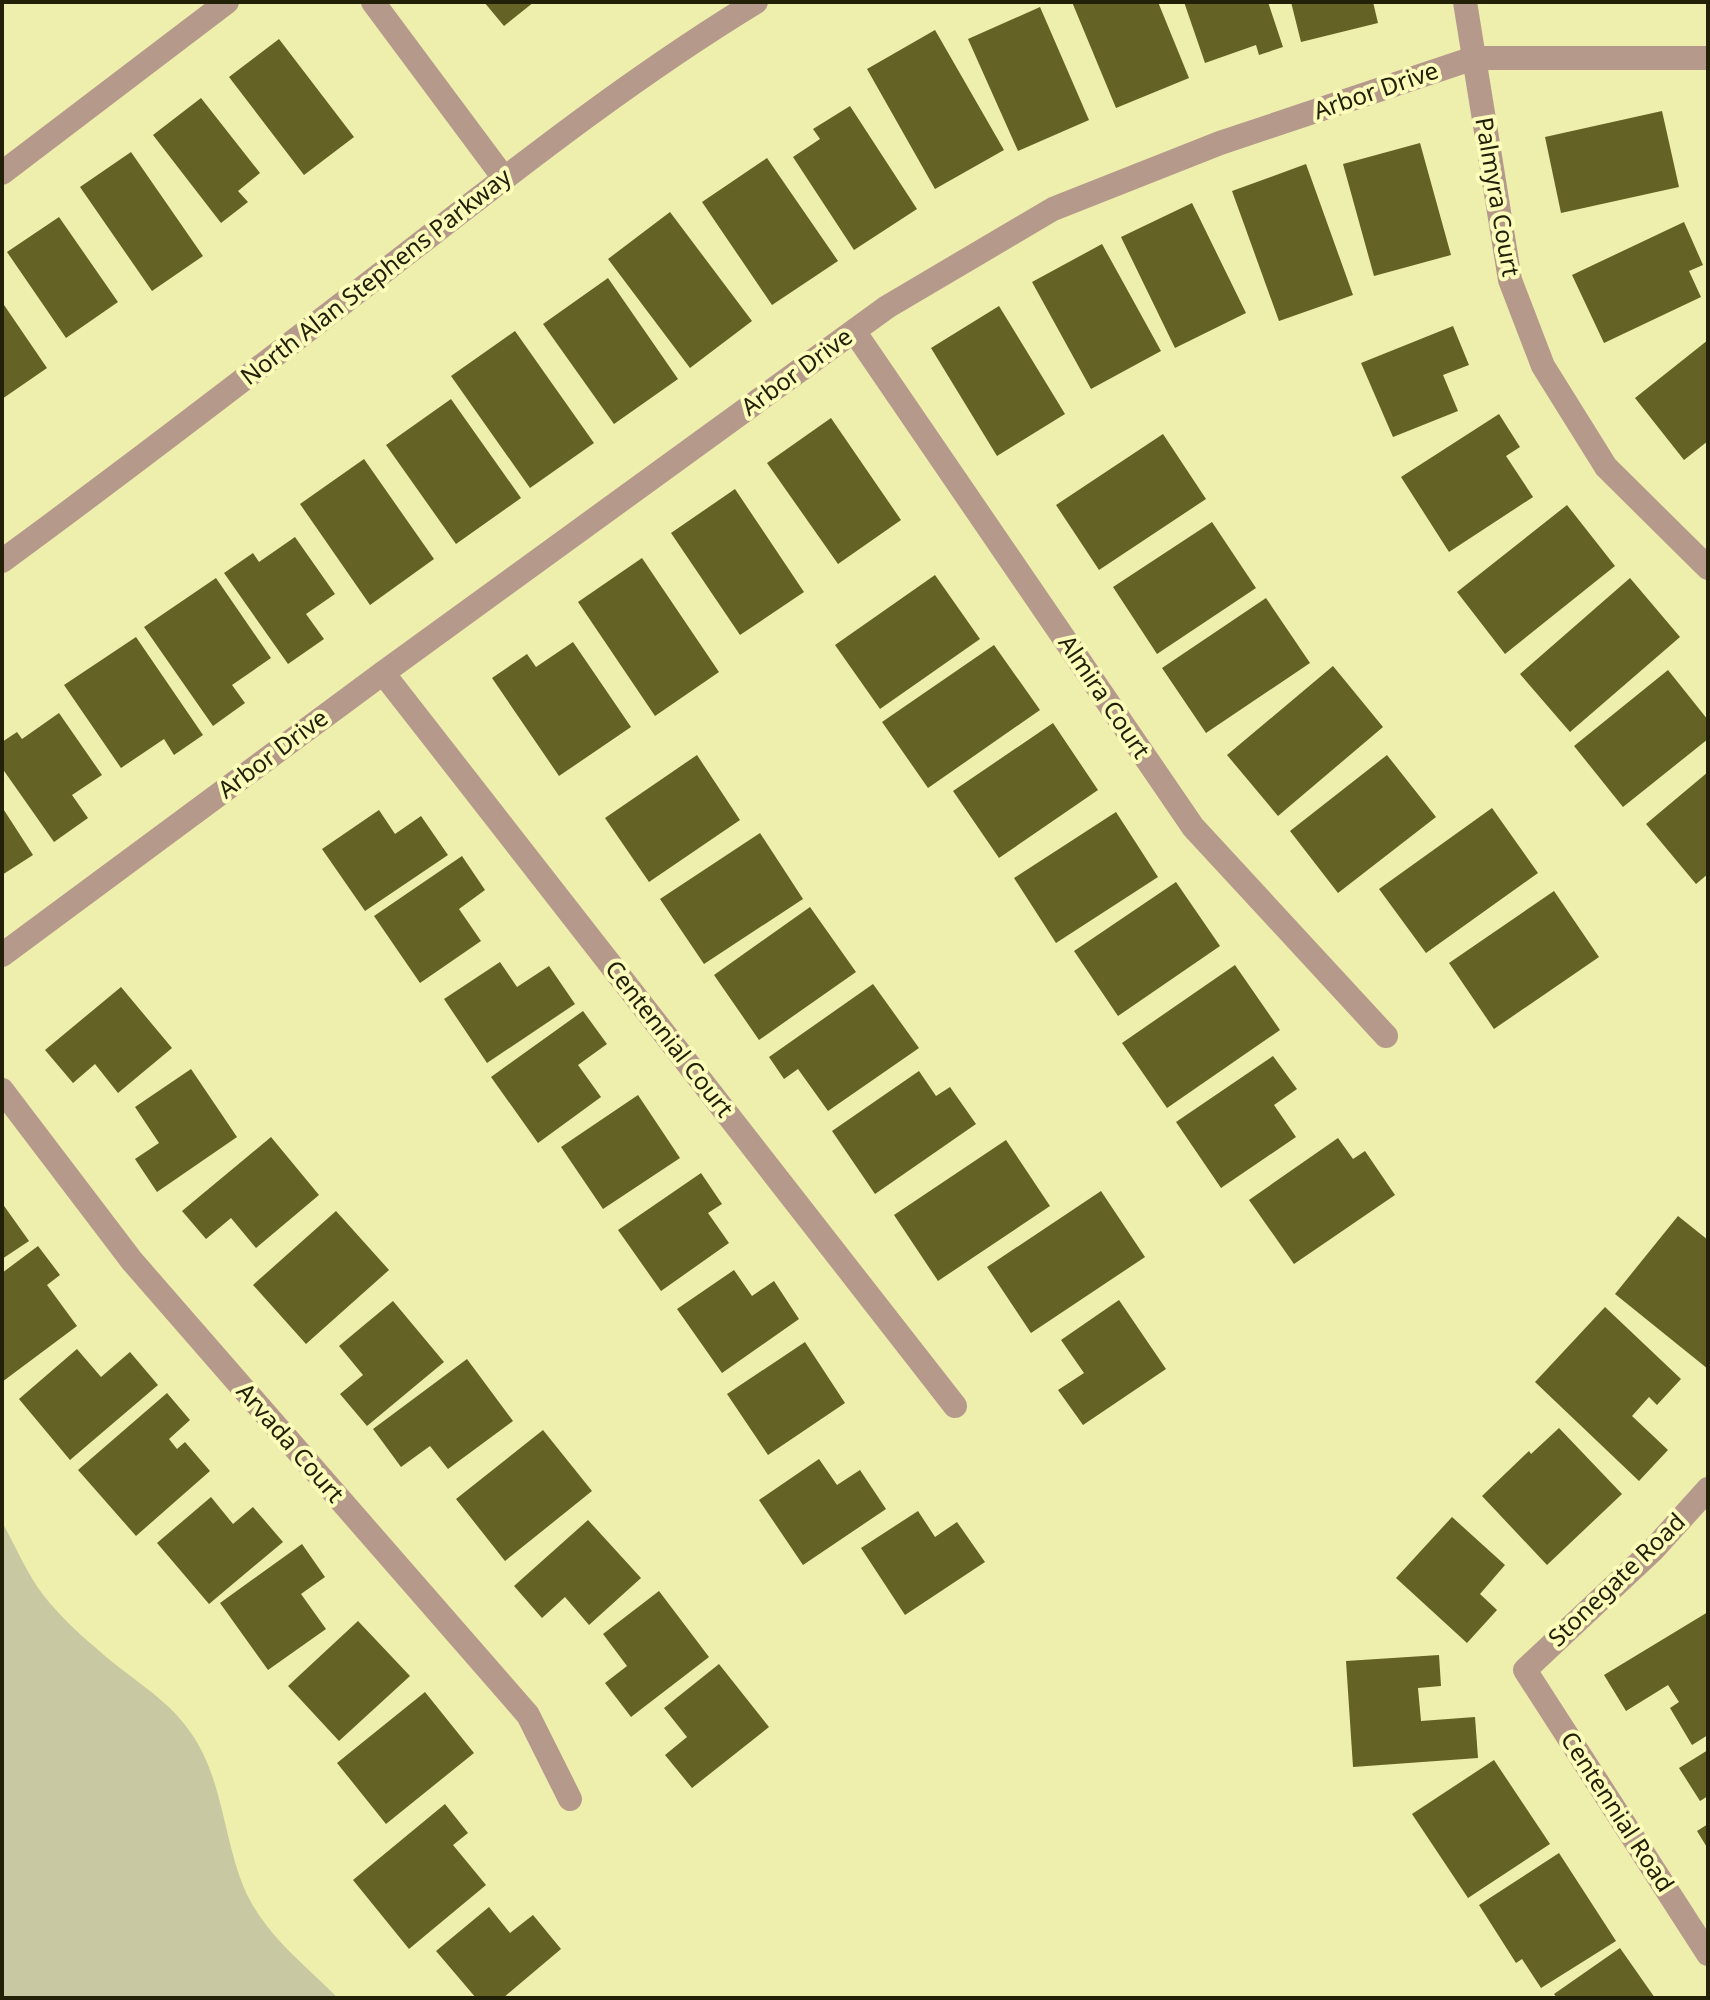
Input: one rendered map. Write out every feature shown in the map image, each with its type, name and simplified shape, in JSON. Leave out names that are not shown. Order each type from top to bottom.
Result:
[{"type":"street","points":[[2,173],[227,2]]},
{"type":"street","points":[[373,2],[504,178]]},
{"type":"street","name":"North Alan Stephens Parkway","points":[[2,561],[174,433],[504,178],[697,38],[756,2]]},
{"type":"street","name":"Palmyra Court","points":[[1465,2],[1510,280],[1543,366],[1606,467],[1708,568]]},
{"type":"street","name":"Arbor Drive","points":[[2,955],[383,673],[887,307],[1053,209],[1220,143],[1474,58],[1708,58]]},
{"type":"street","name":"Almira Court","points":[[854,331],[1193,827],[1386,1036]]},
{"type":"street","name":"Centennial Court","points":[[383,673],[955,1406]]},
{"type":"street","name":"Arvada Court","points":[[2,1090],[132,1261],[528,1715],[570,1799]]},
{"type":"street","name":"Stonegate Road","points":[[1525,1670],[1653,1550],[1708,1489]]},
{"type":"street","name":"Centennial Road","points":[[1525,1670],[1708,1954]]},
{"type":"green space","points":[[2,1522],[32,1579],[56,1610],[108,1659],[170,1709],[191,1733],[210,1769],[237,1869],[252,1904],[273,1934],[338,1998],[2,1998]]},
{"type":"building","points":[[484,2],[534,2],[504,26]]},
{"type":"building","points":[[1072,2],[1158,2],[1189,78],[1116,108]]},
{"type":"building","points":[[1184,2],[1268,2],[1283,47],[1259,55],[1256,45],[1205,63]]},
{"type":"building","points":[[1291,2],[1373,2],[1378,23],[1301,42]]},
{"type":"building","points":[[1040,7],[1089,120],[1018,151],[968,39]]},
{"type":"building","points":[[935,30],[1004,150],[935,189],[867,69]]},
{"type":"building","points":[[279,39],[354,137],[304,175],[229,77]]},
{"type":"building","points":[[201,98],[260,173],[238,191],[248,202],[221,223],[153,135]]},
{"type":"building","points":[[850,106],[917,209],[854,250],[793,157],[820,139],[813,129]]},
{"type":"building","points":[[1662,111],[1679,187],[1561,213],[1545,137]]},
{"type":"building","points":[[1420,143],[1451,255],[1374,276],[1343,164]]},
{"type":"building","points":[[131,152],[203,256],[152,291],[80,187]]},
{"type":"building","points":[[767,158],[838,261],[772,305],[702,202]]},
{"type":"building","points":[[1306,164],[1353,295],[1279,321],[1232,191]]},
{"type":"building","points":[[1192,203],[1246,313],[1175,348],[1121,237]]},
{"type":"building","points":[[670,212],[752,321],[690,368],[608,259]]},
{"type":"building","points":[[59,217],[118,302],[66,338],[7,252]]},
{"type":"building","points":[[1684,222],[1703,265],[1689,271],[1701,297],[1604,343],[1572,275]]},
{"type":"building","points":[[1102,244],[1161,351],[1091,389],[1032,282]]},
{"type":"building","points":[[608,278],[678,379],[614,424],[543,324]]},
{"type":"building","points":[[2,302],[47,368],[2,399]]},
{"type":"building","points":[[999,306],[1065,414],[997,456],[931,348]]},
{"type":"building","points":[[1453,326],[1469,365],[1443,375],[1458,411],[1393,437],[1361,363]]},
{"type":"building","points":[[515,331],[594,443],[530,488],[451,376]]},
{"type":"building","points":[[1708,340],[1708,441],[1684,460],[1635,398]]},
{"type":"building","points":[[451,399],[521,498],[456,544],[386,445]]},
{"type":"building","points":[[1499,414],[1520,447],[1506,456],[1533,497],[1449,552],[1401,477]]},
{"type":"building","points":[[831,418],[901,520],[838,564],[767,463]]},
{"type":"building","points":[[1163,434],[1206,499],[1099,570],[1056,505]]},
{"type":"building","points":[[364,459],[434,559],[370,605],[300,504]]},
{"type":"building","points":[[735,489],[804,592],[740,635],[671,533]]},
{"type":"building","points":[[1567,505],[1615,566],[1505,654],[1457,592]]},
{"type":"building","points":[[1212,522],[1256,588],[1157,654],[1113,587]]},
{"type":"building","points":[[295,537],[335,594],[306,614],[324,639],[288,664],[224,573],[253,553],[259,562]]},
{"type":"building","points":[[642,558],[719,672],[655,716],[578,602]]},
{"type":"building","points":[[935,575],[980,639],[880,709],[835,645]]},
{"type":"building","points":[[216,578],[271,658],[232,685],[245,703],[213,726],[144,627]]},
{"type":"building","points":[[1630,578],[1680,637],[1570,732],[1520,674]]},
{"type":"building","points":[[1266,598],[1310,663],[1206,733],[1162,668]]},
{"type":"building","points":[[136,637],[203,735],[174,755],[164,739],[121,768],[64,685]]},
{"type":"building","points":[[573,642],[631,727],[559,776],[492,678],[527,654],[536,667]]},
{"type":"building","points":[[994,645],[1040,710],[928,788],[882,722]]},
{"type":"building","points":[[1333,666],[1383,727],[1278,816],[1227,755]]},
{"type":"building","points":[[1668,670],[1708,720],[1708,739],[1623,807],[1574,746]]},
{"type":"building","points":[[59,713],[102,775],[72,795],[88,818],[54,842],[2,768],[2,742],[17,732],[22,739]]},
{"type":"building","points":[[1053,723],[1098,790],[999,858],[953,791]]},
{"type":"building","points":[[697,755],[740,820],[649,882],[605,818]]},
{"type":"building","points":[[1387,755],[1436,817],[1338,893],[1290,831]]},
{"type":"building","points":[[1708,772],[1708,874],[1696,884],[1646,824]]},
{"type":"building","points":[[2,807],[33,855],[2,875]]},
{"type":"building","points":[[1492,808],[1538,873],[1426,953],[1379,889]]},
{"type":"building","points":[[379,810],[395,834],[421,816],[448,855],[365,911],[322,849]]},
{"type":"building","points":[[1116,812],[1158,877],[1056,943],[1014,878]]},
{"type":"building","points":[[760,833],[803,899],[704,964],[660,899]]},
{"type":"building","points":[[462,856],[485,890],[459,909],[481,941],[420,983],[374,916]]},
{"type":"building","points":[[1176,882],[1220,946],[1118,1016],[1074,951]]},
{"type":"building","points":[[1554,891],[1599,957],[1494,1029],[1449,963]]},
{"type":"building","points":[[810,907],[856,972],[759,1040],[714,975]]},
{"type":"building","points":[[500,962],[517,987],[549,966],[575,1004],[487,1063],[444,999]]},
{"type":"building","points":[[1235,965],[1280,1030],[1167,1108],[1122,1043]]},
{"type":"building","points":[[873,984],[919,1048],[828,1111],[798,1069],[784,1079],[769,1057]]},
{"type":"building","points":[[121,987],[172,1048],[118,1093],[95,1064],[73,1083],[45,1050]]},
{"type":"building","points":[[583,1011],[607,1044],[578,1065],[601,1097],[538,1143],[491,1077]]},
{"type":"building","points":[[1273,1056],[1297,1089],[1274,1105],[1296,1137],[1221,1188],[1176,1122]]},
{"type":"building","points":[[191,1069],[237,1137],[157,1192],[135,1159],[159,1143],[135,1107]]},
{"type":"building","points":[[919,1071],[936,1096],[950,1087],[976,1124],[875,1194],[832,1131]]},
{"type":"building","points":[[638,1095],[680,1158],[603,1209],[561,1147]]},
{"type":"building","points":[[271,1137],[319,1195],[256,1248],[231,1218],[206,1239],[182,1211]]},
{"type":"building","points":[[1338,1138],[1353,1159],[1365,1151],[1395,1195],[1294,1264],[1249,1200]]},
{"type":"building","points":[[1006,1140],[1050,1206],[938,1281],[894,1215]]},
{"type":"building","points":[[701,1173],[722,1204],[708,1213],[729,1243],[661,1291],[618,1230]]},
{"type":"building","points":[[1101,1191],[1145,1257],[1031,1333],[987,1267]]},
{"type":"building","points":[[2,1203],[29,1241],[2,1259]]},
{"type":"building","points":[[336,1211],[389,1270],[306,1344],[253,1285]]},
{"type":"building","points":[[1678,1216],[1708,1240],[1708,1369],[1615,1294]]},
{"type":"building","points":[[38,1246],[60,1275],[47,1285],[77,1326],[2,1382],[2,1273]]},
{"type":"building","points":[[734,1270],[752,1296],[774,1281],[799,1319],[722,1373],[677,1309]]},
{"type":"building","points":[[1119,1300],[1166,1369],[1083,1425],[1058,1390],[1084,1373],[1061,1340]]},
{"type":"building","points":[[393,1301],[444,1362],[367,1426],[340,1394],[363,1375],[339,1346]]},
{"type":"building","points":[[1605,1307],[1681,1379],[1657,1405],[1649,1397],[1632,1416],[1668,1450],[1639,1481],[1535,1382]]},
{"type":"building","points":[[805,1342],[845,1403],[768,1455],[727,1394]]},
{"type":"building","points":[[77,1349],[101,1377],[130,1352],[158,1385],[70,1460],[19,1399]]},
{"type":"building","points":[[467,1359],[513,1421],[448,1469],[430,1446],[401,1467],[373,1429]]},
{"type":"building","points":[[167,1393],[190,1420],[169,1439],[177,1449],[185,1442],[210,1471],[136,1536],[78,1470]]},
{"type":"building","points":[[1559,1428],[1622,1494],[1547,1565],[1482,1496],[1529,1451],[1531,1454]]},
{"type":"building","points":[[543,1430],[592,1491],[505,1561],[456,1499]]},
{"type":"building","points":[[819,1459],[837,1485],[860,1470],[886,1509],[803,1565],[759,1500]]},
{"type":"building","points":[[211,1497],[233,1524],[253,1507],[283,1542],[209,1604],[157,1543]]},
{"type":"building","points":[[918,1511],[935,1537],[957,1522],[985,1562],[905,1615],[861,1548]]},
{"type":"building","points":[[1452,1517],[1505,1565],[1480,1594],[1497,1610],[1467,1643],[1396,1578]]},
{"type":"building","points":[[588,1520],[641,1578],[589,1625],[565,1597],[542,1618],[514,1586]]},
{"type":"building","points":[[302,1544],[325,1577],[301,1594],[326,1629],[268,1670],[220,1603]]},
{"type":"building","points":[[659,1591],[709,1657],[631,1717],[605,1683],[627,1666],[603,1634]]},
{"type":"building","points":[[1708,1612],[1708,1735],[1692,1745],[1670,1708],[1679,1702],[1668,1685],[1626,1711],[1604,1675]]},
{"type":"building","points":[[358,1621],[410,1676],[339,1741],[288,1686]]},
{"type":"building","points":[[1439,1655],[1441,1686],[1418,1688],[1421,1721],[1475,1717],[1478,1758],[1353,1767],[1346,1661]]},
{"type":"building","points":[[719,1664],[769,1727],[692,1788],[665,1755],[687,1737],[664,1708]]},
{"type":"building","points":[[425,1692],[474,1753],[386,1824],[337,1763]]},
{"type":"building","points":[[1708,1750],[1708,1796],[1700,1801],[1679,1768]]},
{"type":"building","points":[[1494,1760],[1550,1844],[1468,1898],[1412,1814]]},
{"type":"building","points":[[445,1804],[468,1833],[453,1845],[486,1885],[409,1949],[353,1880]]},
{"type":"building","points":[[1708,1824],[1708,1849],[1697,1831]]},
{"type":"building","points":[[1559,1853],[1616,1941],[1541,1988],[1522,1959],[1516,1963],[1479,1905]]},
{"type":"building","points":[[489,1907],[510,1933],[533,1915],[561,1949],[503,1998],[476,1998],[436,1951]]},
{"type":"building","points":[[1620,1948],[1655,1998],[1557,1998],[1554,1994]]}]
